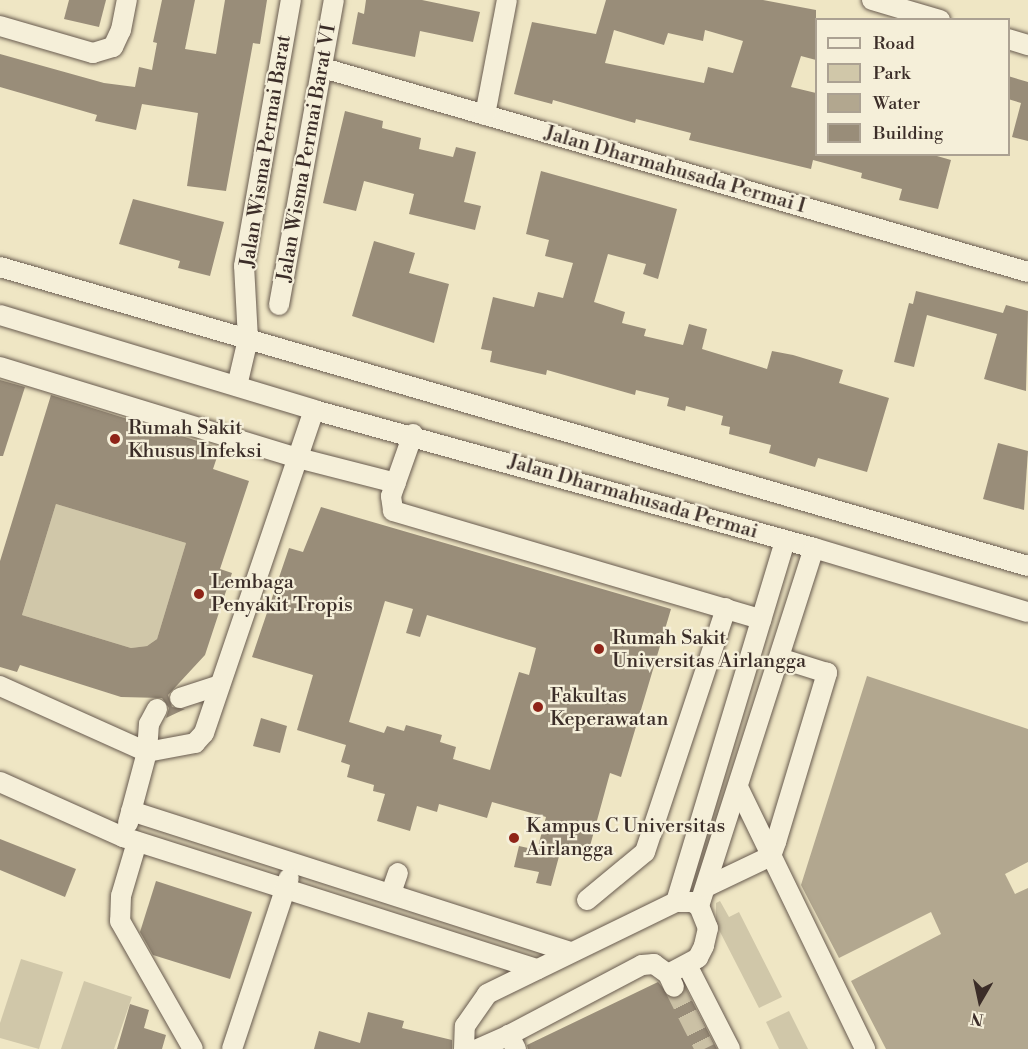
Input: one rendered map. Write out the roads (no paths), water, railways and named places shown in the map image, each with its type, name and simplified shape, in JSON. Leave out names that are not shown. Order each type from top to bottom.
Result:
[{"type":"street","points":[[0,26],[93,53],[112,47],[121,30],[128,0]]},
{"type":"street","name":"Jalan Wisma Permai Barat","points":[[248,339],[244,266],[291,0]]},
{"type":"street","name":"Jalan Wisma Permai Barat VI","points":[[279,305],[334,0]]},
{"type":"street","points":[[485,115],[507,0]]},
{"type":"street","points":[[872,0],[933,18]]},
{"type":"street","points":[[1010,40],[1028,45]]},
{"type":"street","name":"Jalan Dharmahusada Permai I","points":[[323,68],[1028,272]]},
{"type":"street","points":[[0,267],[1028,566]]},
{"type":"street","name":"Jalan Dharmahusada Permai","points":[[0,315],[314,410],[412,434],[814,548],[1028,612]]},
{"type":"street","points":[[237,387],[248,339]]},
{"type":"street","points":[[0,367],[298,458],[396,483]]},
{"type":"street","points":[[0,686],[147,752],[195,743],[204,733],[314,410]]},
{"type":"street","points":[[412,434],[390,503],[398,513],[761,619]]},
{"type":"street","points":[[676,902],[785,541]]},
{"type":"street","points":[[699,906],[814,548]]},
{"type":"street","points":[[587,900],[645,852],[726,608]]},
{"type":"street","points":[[706,887],[771,856],[827,673],[779,658]]},
{"type":"street","points":[[180,698],[220,685]]},
{"type":"street","points":[[157,709],[149,724],[147,752],[132,811],[120,921],[193,1049]]},
{"type":"street","points":[[0,782],[130,839],[285,891],[537,969]]},
{"type":"street","points":[[738,787],[865,1049]]},
{"type":"street","points":[[132,811],[203,832],[569,952]]},
{"type":"street","points":[[195,860],[203,832]]},
{"type":"street","points":[[232,1049],[294,863]]},
{"type":"street","points":[[391,893],[398,873]]},
{"type":"street","points":[[464,1049],[465,1026],[487,994],[569,952],[676,902],[692,902],[699,906],[708,928],[698,958],[687,965],[671,981],[654,964],[642,964],[513,1042],[478,1049]]},
{"type":"street","points":[[687,965],[730,1049]]},
{"type":"water","points":[[867,676],[1028,729],[1028,862],[1005,874],[1015,894],[1028,888],[1028,1049],[886,1049],[851,981],[941,934],[931,912],[839,958],[801,885]]},
{"type":"tunnel","points":[[674,987],[705,1049]]},
{"type":"place","name":"Rumah Sakit Khusus Infeksi","points":[[115,439]]},
{"type":"place","name":"Lembaga Penyakit Tropis","points":[[199,594]]},
{"type":"place","name":"Rumah Sakit Universitas Airlangga","points":[[599,649]]},
{"type":"place","name":"Fakultas Keperawatan","points":[[538,707]]},
{"type":"place","name":"Kampus C Universitas Airlangga","points":[[514,838]]}]
